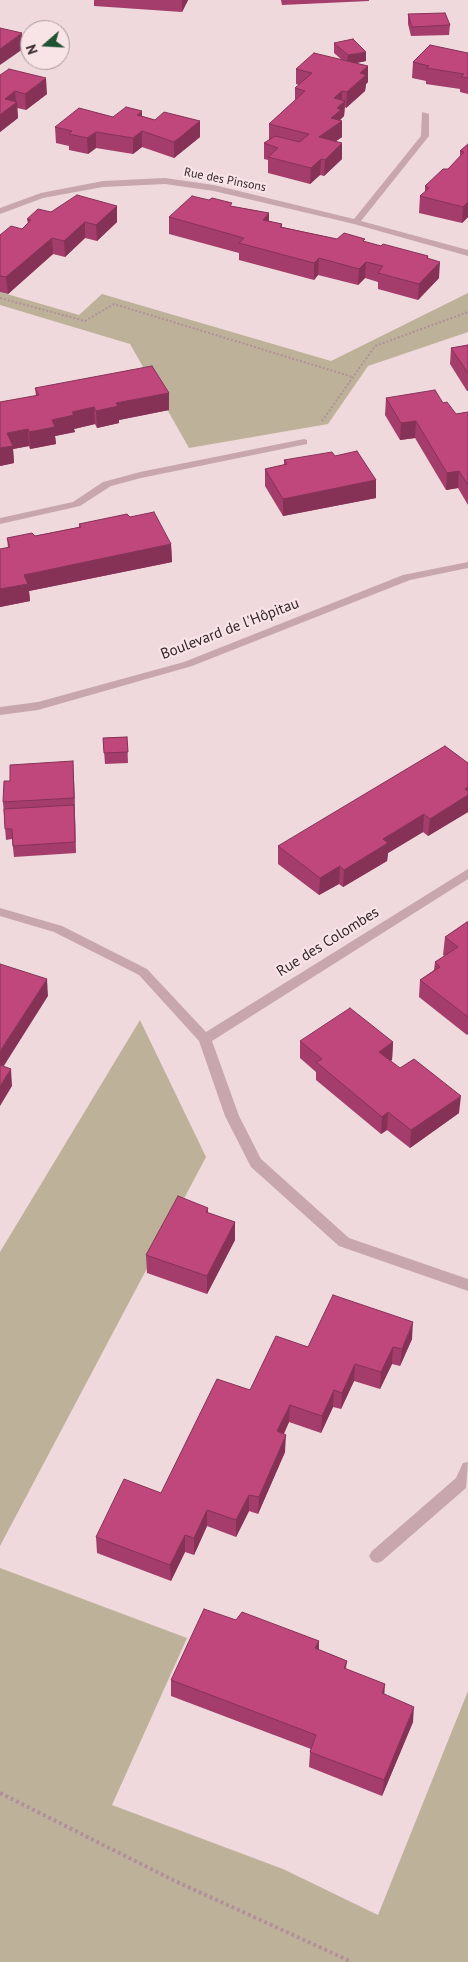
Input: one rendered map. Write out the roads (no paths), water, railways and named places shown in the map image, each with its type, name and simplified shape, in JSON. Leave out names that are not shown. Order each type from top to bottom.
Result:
[{"type":"street","points":[[356,222],[426,136],[426,114]]},
{"type":"street","name":"Rue des Pinsons","points":[[0,211],[41,196],[103,184],[166,181],[214,188],[356,222],[468,253]]},
{"type":"street","points":[[0,521],[76,504],[107,484],[123,479],[304,442]]},
{"type":"street","name":"Boulevard de l'Hôpitau","points":[[0,711],[38,706],[188,664],[407,577],[468,565]]},
{"type":"street","name":"Rue des Colombes","points":[[205,1039],[468,873]]},
{"type":"street","points":[[0,912],[58,929],[143,972],[205,1039],[232,1116],[256,1163],[344,1242],[468,1285]]},
{"type":"street","points":[[377,1556],[461,1484],[468,1468]]}]
